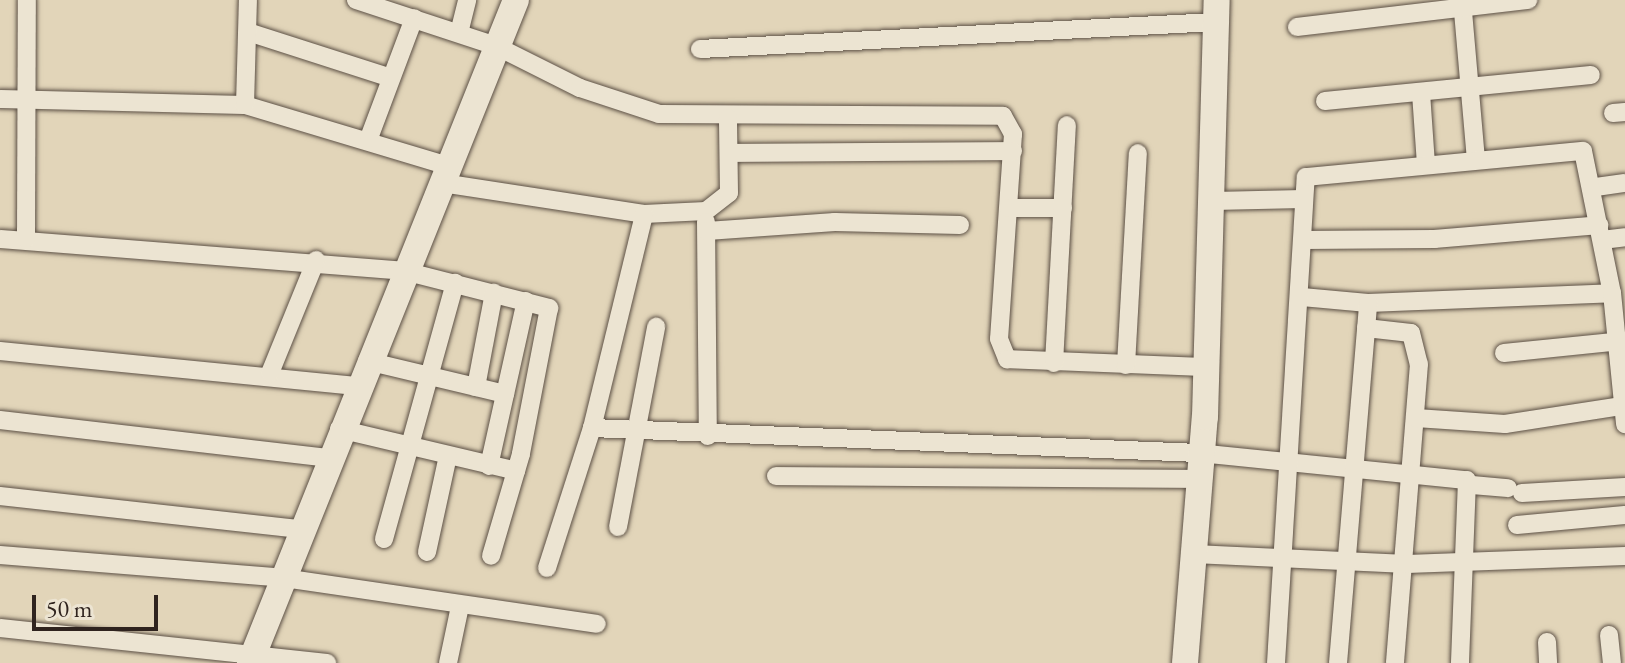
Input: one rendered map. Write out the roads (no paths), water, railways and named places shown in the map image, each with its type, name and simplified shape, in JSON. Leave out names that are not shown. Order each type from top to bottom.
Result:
[{"type":"main road","points":[[252,658],[356,386],[516,0]]},
{"type":"main road","points":[[1185,663],[1207,367],[1216,11]]},
{"type":"street","points":[[26,239],[27,0]]},
{"type":"street","points":[[245,105],[248,0]]},
{"type":"street","points":[[356,0],[496,46],[622,105],[728,118],[1003,116],[1013,151],[1000,349],[1018,362],[1207,367]]},
{"type":"street","points":[[459,33],[467,0]]},
{"type":"street","points":[[1297,27],[1462,4],[1528,0]]},
{"type":"street","points":[[1462,4],[1476,159]]},
{"type":"street","points":[[700,49],[1216,11]]},
{"type":"street","points":[[369,138],[414,18]]},
{"type":"street","points":[[248,32],[391,78]]},
{"type":"street","points":[[1325,101],[1591,75]]},
{"type":"street","points":[[1421,93],[1426,164]]},
{"type":"street","points":[[0,99],[245,105],[369,138],[445,175],[644,214],[706,211],[726,199],[730,153],[728,118]]},
{"type":"street","points":[[1054,363],[1067,125]]},
{"type":"street","points":[[730,153],[1013,151]]},
{"type":"street","points":[[1276,663],[1294,461],[1302,297],[1303,182],[1313,175],[1583,151],[1596,187],[1600,232],[1616,297],[1623,415],[1505,424],[1416,418]]},
{"type":"street","points":[[1126,365],[1138,153]]},
{"type":"street","points":[[1596,187],[1625,183]]},
{"type":"street","points":[[1213,201],[1303,199]]},
{"type":"street","points":[[1009,208],[1063,208]]},
{"type":"street","points":[[706,211],[708,436]]},
{"type":"street","points":[[547,568],[592,428],[644,214]]},
{"type":"street","points":[[707,231],[835,222],[960,225]]},
{"type":"street","points":[[1303,240],[1434,239],[1600,232],[1625,237]]},
{"type":"street","points":[[0,239],[316,260],[404,271],[549,308],[552,322],[516,471],[491,556]]},
{"type":"street","points":[[270,373],[316,260]]},
{"type":"street","points":[[384,539],[455,283]]},
{"type":"street","points":[[476,387],[494,293]]},
{"type":"street","points":[[1302,297],[1368,303],[1616,297]]},
{"type":"street","points":[[489,466],[526,301]]},
{"type":"street","points":[[1338,663],[1368,303]]},
{"type":"street","points":[[618,527],[656,327]]},
{"type":"street","points":[[1366,328],[1405,330],[1416,341],[1416,418],[1407,564],[1395,663]]},
{"type":"street","points":[[0,351],[270,373],[356,386]]},
{"type":"street","points":[[1504,353],[1619,354]]},
{"type":"street","points":[[367,361],[505,394]]},
{"type":"street","points":[[0,420],[328,458]]},
{"type":"street","points":[[592,428],[1199,466]]},
{"type":"street","points":[[339,429],[516,471]]},
{"type":"street","points":[[427,552],[448,456]]},
{"type":"street","points":[[776,476],[1294,461],[1412,471],[1515,491],[1625,487]]},
{"type":"street","points":[[1460,663],[1472,485]]},
{"type":"street","points":[[0,496],[300,529]]},
{"type":"street","points":[[1517,525],[1625,515]]},
{"type":"street","points":[[1194,554],[1407,564],[1625,556]]},
{"type":"street","points":[[0,555],[283,578],[597,624]]},
{"type":"street","points":[[448,663],[460,606]]},
{"type":"street","points":[[0,628],[252,658],[327,663]]},
{"type":"street","points":[[1609,635],[1612,663]]},
{"type":"street","points":[[1547,642],[1548,663]]}]
